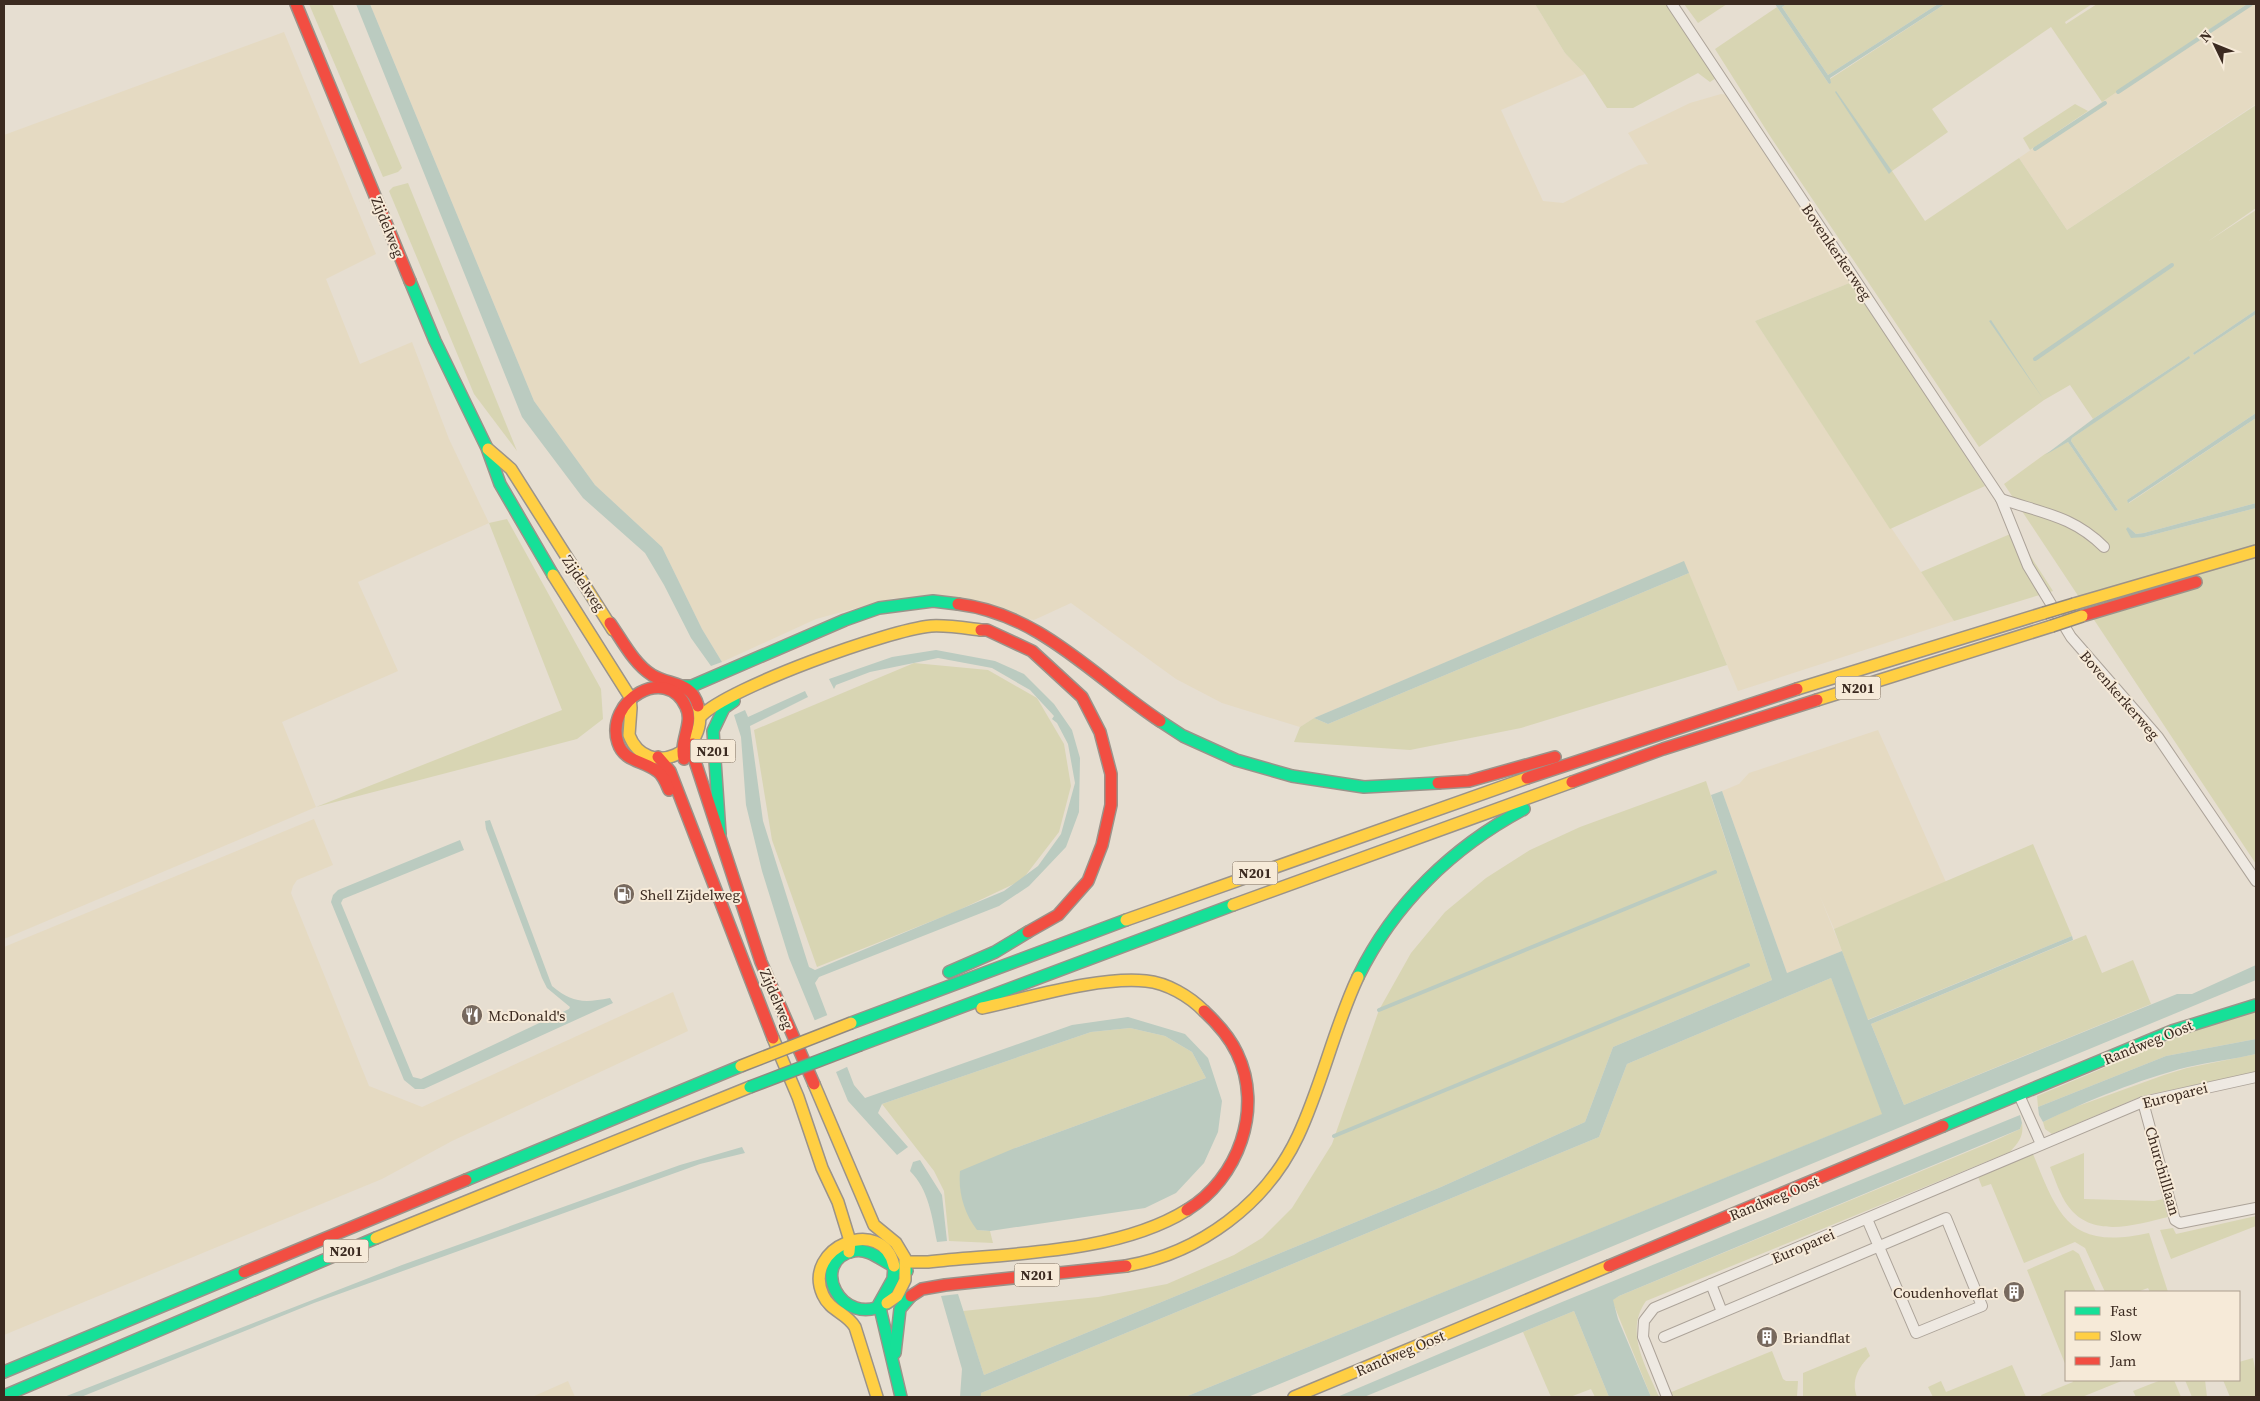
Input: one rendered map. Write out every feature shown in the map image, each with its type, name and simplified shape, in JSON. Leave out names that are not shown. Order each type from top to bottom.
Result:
[{"type":"main road","name":"Zijdelweg","points":[[296,4],[435,341],[487,448],[500,484],[589,636],[630,697]]},
{"type":"main road","name":"Zijdelweg","points":[[487,448],[511,469],[610,623],[639,677],[655,683]]},
{"type":"main road","name":"N201","points":[[4,1372],[741,1066],[1081,934],[1663,732],[1880,662],[2256,551]]},
{"type":"main road","name":"N201","points":[[4,1396],[447,1208],[750,1087],[1436,829],[1663,749],[2210,577]]},
{"type":"main road","name":"N201","points":[[684,686],[692,686],[845,620],[879,608],[933,601],[983,607],[1014,618],[1054,642],[1142,709],[1183,736],[1236,760],[1292,776],[1364,787],[1469,781],[1571,752],[1663,732]]},
{"type":"main road","name":"N201","points":[[701,716],[709,708],[728,697],[756,687],[816,660],[885,637],[931,626],[987,630],[1032,652],[1082,698],[1100,732],[1111,774],[1112,805],[1102,845],[1088,881],[1058,915],[995,952],[937,977]]},
{"type":"main road","name":"Zijdelweg","points":[[589,636],[622,706]]},
{"type":"main road","name":"N201","points":[[694,695],[737,675],[762,657]]},
{"type":"main road","points":[[630,697],[631,710],[627,725],[628,733],[635,747],[645,755],[658,757],[682,753],[693,744],[701,726],[701,716],[694,695],[684,686],[676,681],[655,683],[630,697],[622,706],[618,715],[615,730],[622,751],[635,747]]},
{"type":"main road","points":[[655,683],[680,698],[689,717],[687,731],[681,743],[682,753]]},
{"type":"main road","name":"N201","points":[[720,834],[713,731],[724,708],[756,687]]},
{"type":"main road","points":[[680,698],[694,695]]},
{"type":"main road","name":"Zijdelweg","points":[[693,744],[692,752],[761,962],[874,1225],[894,1241],[897,1253]]},
{"type":"main road","name":"N201","points":[[907,1292],[945,1285],[1095,1270],[1148,1261],[1187,1247],[1214,1233],[1240,1213],[1265,1187],[1298,1137],[1343,1010],[1360,971],[1382,932],[1420,888],[1457,850],[1505,818],[1558,792],[1602,777],[1663,749]]},
{"type":"main road","name":"Zijdelweg","points":[[622,751],[634,762],[653,769],[662,776],[697,842]]},
{"type":"main road","name":"Zijdelweg","points":[[682,753],[720,834]]},
{"type":"main road","name":"Zijdelweg","points":[[658,757],[670,771],[746,972],[798,1097],[822,1168],[838,1240],[836,1246]]},
{"type":"main road","name":"N201","points":[[902,1268],[1112,1238],[1156,1226],[1196,1205],[1213,1190],[1228,1171],[1243,1141],[1249,1107],[1245,1072],[1230,1039],[1215,1019],[1182,993],[1146,981],[1092,983],[930,1018]]},
{"type":"main road","name":"N201","points":[[851,1023],[920,984]]},
{"type":"main road","name":"Randweg Oost","points":[[1294,1397],[2172,1032],[2256,1005]]},
{"type":"main road","name":"Zijdelweg","points":[[847,1160],[864,1230],[870,1240]]},
{"type":"main road","name":"Zijdelweg","points":[[822,1168],[838,1202],[849,1246]]},
{"type":"main road","points":[[832,1287],[834,1267],[849,1246],[870,1240],[897,1253],[907,1292],[900,1309],[894,1364]]},
{"type":"main road","points":[[902,1268],[868,1251],[849,1246],[836,1246],[824,1261],[820,1280],[828,1303],[851,1313],[880,1308],[907,1292]]},
{"type":"main road","name":"N201","points":[[897,1253],[959,1250],[1000,1254]]},
{"type":"main road","points":[[901,1397],[880,1308],[880,1299],[902,1268]]},
{"type":"main road","points":[[820,1280],[832,1287],[851,1313],[864,1323],[870,1370],[876,1397]]},
{"type":"main road","points":[[891,1302],[894,1364]]},
{"type":"street","name":"Bovenkerkerweg","points":[[1672,4],[2002,499],[2028,566],[2071,637],[2158,737],[2256,881]]},
{"type":"street","points":[[2002,499],[2065,518],[2089,531],[2104,547]]},
{"type":"street","name":"Europarei","points":[[1667,1397],[1643,1337],[1644,1322],[1654,1308],[2143,1102],[2256,1077]]},
{"type":"street","points":[[2019,1095],[2041,1144]]},
{"type":"street","name":"Churchilllaan","points":[[2143,1102],[2175,1220],[2180,1223],[2256,1208]]},
{"type":"street","points":[[1664,1337],[1880,1247],[1946,1218],[1982,1306],[1916,1333],[1880,1247],[1867,1219]]},
{"type":"street","points":[[1711,1284],[1722,1312]]},
{"type":"shaded area","points":[[309,4],[332,4],[402,168],[398,172],[383,177]]},
{"type":"shaded area","points":[[356,4],[370,4],[534,401],[595,485],[662,547],[702,629],[722,662],[711,666],[691,638],[645,553],[583,498],[522,417]]},
{"type":"shaded area","points":[[370,4],[1535,4],[1565,53],[1585,74],[1501,110],[1543,201],[1563,203],[1639,165],[1648,164],[1628,133],[1690,103],[1721,94],[1728,95],[1852,282],[1755,321],[1954,621],[1738,691],[1684,562],[1314,718],[1300,727],[1222,703],[1176,679],[1071,603],[1034,620],[894,598],[816,619],[722,662],[702,629],[662,547],[595,485],[534,401]]},
{"type":"shaded area","points":[[1535,4],[1667,4],[1716,78],[1710,82],[1698,73],[1633,108],[1607,108],[1585,74],[1565,53]]},
{"type":"shaded area","points":[[1684,4],[1727,4],[1698,23]]},
{"type":"shaded area","points":[[1775,4],[1787,4],[1782,7],[1828,75],[1938,4],[1945,4],[1830,78],[1831,83],[1829,84]]},
{"type":"shaded area","points":[[1787,4],[1938,4],[1828,75],[1782,7]]},
{"type":"shaded area","points":[[1945,4],[2092,4],[2065,22],[2066,24],[2097,4],[2247,4],[2102,102],[2051,27],[1932,109],[1948,132],[1892,171],[1925,221],[2019,158],[2067,230],[2256,105],[2256,208],[2207,242],[2256,210],[2256,310],[2193,353],[2194,355],[2256,314],[2256,413],[2127,500],[2129,503],[2256,418],[2256,503],[2144,533],[2136,534],[2128,527],[2131,537],[2144,537],[2256,508],[2256,864],[2004,484],[2045,454],[2068,442],[2115,511],[2118,510],[2071,441],[2072,438],[2189,356],[2093,419],[2070,385],[2044,400],[1979,447],[1770,136],[1715,49],[1777,7],[1829,84],[1830,79]]},
{"type":"shaded area","points":[[2247,4],[2256,4],[2256,104],[2067,230],[2019,158]]},
{"type":"shaded area","points":[[284,32],[376,254],[326,279],[360,364],[412,342],[449,439],[489,523],[358,582],[398,671],[282,722],[316,807],[4,939],[4,135]]},
{"type":"shaded area","points":[[1835,92],[1892,171],[1889,174]]},
{"type":"shaded area","points":[[2075,104],[2088,111],[2030,150],[2023,138]]},
{"type":"shaded area","points":[[408,183],[517,451],[474,394],[389,191],[393,187]]},
{"type":"shaded area","points":[[1852,282],[1985,486],[1890,529],[1755,321]]},
{"type":"shaded area","points":[[2256,310],[2256,314],[2194,355],[2193,353]]},
{"type":"shaded area","points":[[1991,320],[2044,400],[1989,321]]},
{"type":"shaded area","points":[[2189,356],[2190,358],[2072,438],[2071,441],[2118,510],[2115,511],[2068,442],[2045,455],[2093,419]]},
{"type":"shaded area","points":[[2256,413],[2256,418],[2128,503],[2127,500]]},
{"type":"shaded area","points":[[2256,503],[2256,508],[2144,537],[2131,538],[2126,529],[2128,527],[2136,534],[2144,533]]},
{"type":"shaded area","points":[[507,519],[601,689],[603,719],[577,739],[316,807],[562,710],[489,523]]},
{"type":"shaded area","points":[[2015,532],[2053,591],[1954,621],[1921,572]]},
{"type":"shaded area","points":[[1684,561],[1689,573],[1328,724],[1314,718]]},
{"type":"shaded area","points":[[1689,573],[1727,665],[1521,728],[1410,750],[1294,742],[1300,727],[1314,718],[1328,724]]},
{"type":"shaded area","points":[[936,650],[995,661],[1024,674],[1054,704],[1072,730],[1080,758],[1079,812],[1066,847],[1029,886],[999,906],[819,977],[815,983],[854,1085],[865,1098],[1072,1025],[1128,1017],[1185,1034],[1208,1058],[1222,1101],[1218,1132],[1204,1163],[1176,1193],[1145,1208],[990,1231],[977,1230],[963,1202],[960,1187],[960,1171],[1015,1148],[1206,1078],[1192,1052],[1165,1036],[1130,1028],[1091,1032],[882,1104],[878,1113],[908,1147],[897,1155],[848,1101],[789,958],[762,871],[746,805],[741,737],[734,715],[745,710],[748,717],[805,691],[808,697],[750,726],[763,821],[809,967],[815,970],[1004,891],[1038,866],[1061,834],[1075,783],[1068,744],[1057,723],[1052,719],[1054,716],[1030,690],[992,668],[938,658],[870,672],[836,685],[834,689],[829,679],[892,657]]},
{"type":"shaded area","points":[[914,663],[988,670],[1037,698],[1064,744],[1071,786],[1059,832],[1022,880],[957,911],[817,967],[772,840],[754,730]]},
{"type":"shaded area","points":[[1878,730],[1946,882],[1834,929],[1819,894],[1842,951],[1787,973],[1722,791],[1739,784],[1749,773]]},
{"type":"shaded area","points":[[1706,781],[1772,980],[1613,1047],[1585,1122],[1441,1187],[984,1375],[963,1311],[1098,1297],[1167,1284],[1234,1255],[1262,1238],[1292,1208],[1332,1144],[1379,1010],[1411,953],[1445,912],[1486,878],[1530,850],[1580,827]]},
{"type":"shaded area","points":[[1722,791],[1787,973],[1842,951],[1868,1020],[2072,936],[2073,940],[1871,1024],[1904,1105],[2177,994],[2192,994],[2256,965],[2256,980],[1248,1397],[1185,1397],[1882,1114],[1831,978],[1627,1064],[1599,1137],[981,1393],[981,1397],[960,1397],[962,1369],[941,1296],[958,1294],[984,1375],[1441,1187],[1585,1122],[1613,1047],[1772,980],[1711,795]]},
{"type":"shaded area","points":[[314,819],[333,865],[297,880],[291,893],[369,1086],[422,1107],[673,992],[688,1031],[452,1141],[382,1179],[4,1335],[4,947]]},
{"type":"shaded area","points":[[490,820],[552,986],[572,999],[593,1001],[610,998],[613,1003],[424,1089],[415,1089],[404,1080],[331,902],[333,895],[338,890],[460,840],[464,850],[343,899],[341,903],[413,1077],[421,1079],[569,1009],[570,1007],[547,988],[542,978],[486,829],[485,821]]},
{"type":"shaded area","points":[[2033,844],[2072,936],[1867,1020],[1834,929]]},
{"type":"shaded area","points":[[2086,935],[2102,973],[2133,960],[2151,1004],[1904,1105],[1871,1024]]},
{"type":"shaded area","points":[[1831,978],[1883,1114],[1185,1397],[981,1397],[981,1393],[1599,1137],[1627,1064]]},
{"type":"shaded area","points":[[2256,1010],[2256,1039],[2166,1056],[2038,1107],[2037,1096],[2203,1026]]},
{"type":"shaded area","points":[[1130,1028],[1165,1036],[1192,1052],[1206,1078],[1015,1148],[977,1230],[990,1231],[993,1243],[949,1241],[944,1191],[934,1171],[882,1104],[1091,1032]]},
{"type":"shaded area","points":[[2256,1039],[2256,1054],[2188,1067],[2151,1078],[2043,1122],[2039,1115],[2038,1107],[2166,1056]]},
{"type":"shaded area","points":[[2256,1054],[2256,1072],[2142,1096],[2052,1134],[2045,1129],[2043,1122],[2067,1110],[2164,1075],[2187,1068]]},
{"type":"shaded area","points":[[2020,1115],[2022,1123],[2020,1129],[1613,1300],[1618,1319],[1651,1397],[1609,1397],[1574,1311],[1364,1397],[1337,1397],[1562,1302]]},
{"type":"shaded area","points":[[2022,1123],[2020,1139],[2010,1152],[1646,1301],[1637,1325],[1637,1337],[1643,1361],[1659,1397],[1651,1397],[1612,1300],[1994,1141],[2020,1129]]},
{"type":"shaded area","points":[[742,1147],[745,1153],[700,1164],[314,1303],[81,1397],[64,1397],[402,1265],[680,1165]]},
{"type":"shaded area","points":[[2084,1153],[2084,1199],[2154,1201],[2163,1199],[2168,1217],[2115,1227],[2089,1223],[2078,1216],[2065,1202],[2050,1167]]},
{"type":"shaded area","points":[[2033,1154],[2051,1196],[2060,1212],[2071,1224],[2084,1232],[2101,1237],[2122,1237],[2149,1233],[2168,1291],[2150,1291],[2148,1288],[2140,1291],[2105,1291],[2085,1248],[2075,1242],[2024,1263],[1991,1184],[1982,1187],[1978,1177]]},
{"type":"shaded area","points":[[920,1160],[942,1195],[947,1241],[937,1242],[926,1195],[910,1171],[913,1162]]},
{"type":"shaded area","points":[[2256,1216],[2256,1226],[2171,1259],[2160,1230],[2173,1228],[2176,1234]]},
{"type":"shaded area","points":[[2073,1250],[2079,1254],[2096,1291],[2065,1291],[2065,1364],[2027,1270]]},
{"type":"shaded area","points":[[1574,1311],[1609,1397],[1595,1397],[1591,1389],[1570,1397],[1551,1397],[1523,1332]]},
{"type":"shaded area","points":[[1866,1347],[1870,1356],[1862,1365],[1855,1380],[1857,1397],[1803,1397],[1803,1373]]},
{"type":"shaded area","points":[[1772,1351],[1783,1379],[1786,1381],[1798,1381],[1797,1397],[1671,1397],[1669,1393]]},
{"type":"shaded area","points":[[2253,1358],[2256,1374],[2256,1397],[2230,1397],[2223,1381],[2240,1381],[2240,1362]]},
{"type":"shaded area","points":[[2012,1365],[2026,1397],[1933,1397],[1928,1387],[1941,1381],[1946,1392]]},
{"type":"shaded area","points":[[568,1381],[575,1397],[532,1397]]},
{"type":"shaded area","points":[[2122,1381],[2082,1397],[2042,1397],[2041,1395],[2073,1382]]},
{"type":"shaded area","points":[[2158,1381],[2174,1381],[2181,1397],[2136,1397],[2133,1391]]},
{"type":"shaded area","points":[[2185,1381],[2205,1381],[2207,1397],[2192,1397]]},
{"type":"pier","points":[[830,1014],[849,1066],[834,1073],[813,1021]]},
{"type":"waterway","points":[[2118,92],[2251,4]]},
{"type":"waterway","points":[[2035,149],[2105,103]]},
{"type":"waterway","points":[[2035,359],[2172,265]]},
{"type":"waterway","points":[[1379,1010],[1715,872]]},
{"type":"waterway","points":[[1334,1136],[1748,965]]},
{"type":"traffic: fast","points":[[410,281],[435,341],[487,448],[500,484],[553,575]]},
{"type":"traffic: fast","points":[[684,686],[692,686],[845,620],[879,608],[933,601],[958,604]]},
{"type":"traffic: fast","points":[[720,834],[713,731],[724,708],[734,701]]},
{"type":"traffic: fast","points":[[1160,721],[1183,736],[1236,760],[1292,776],[1364,787],[1438,783]]},
{"type":"traffic: fast","points":[[1358,977],[1389,925],[1428,880],[1473,841],[1524,809]]},
{"type":"traffic: fast","points":[[860,1045],[1233,905]]},
{"type":"traffic: fast","points":[[851,1023],[1126,920]]},
{"type":"traffic: fast","points":[[949,972],[995,952],[1028,932]]},
{"type":"traffic: fast","points":[[1943,1126],[2172,1031],[2256,1005]]},
{"type":"traffic: fast","points":[[750,1087],[860,1045]]},
{"type":"traffic: fast","points":[[466,1180],[741,1066]]},
{"type":"traffic: fast","points":[[4,1396],[376,1238]]},
{"type":"traffic: fast","points":[[887,1303],[870,1309],[856,1308],[844,1301],[836,1291],[832,1279],[833,1267],[840,1257],[854,1251],[861,1251],[874,1255],[893,1266],[907,1271]]},
{"type":"traffic: fast","points":[[894,1266],[893,1279],[879,1304],[901,1397]]},
{"type":"traffic: fast","points":[[4,1372],[244,1272]]},
{"type":"traffic: fast","points":[[895,1353],[900,1309],[911,1296]]},
{"type":"traffic: slow","points":[[488,449],[511,469],[613,630]]},
{"type":"traffic: slow","points":[[2074,604],[2256,551]]},
{"type":"traffic: slow","points":[[553,575],[630,697],[629,735],[638,749],[649,756],[662,758],[675,755],[687,748],[695,736],[700,722],[698,706]]},
{"type":"traffic: slow","points":[[2044,613],[2074,604]]},
{"type":"traffic: slow","points":[[1797,689],[2044,613]]},
{"type":"traffic: slow","points":[[2052,626],[2082,616]]},
{"type":"traffic: slow","points":[[701,716],[717,704],[775,676],[881,638],[931,626],[950,626],[981,630]]},
{"type":"traffic: slow","points":[[1817,700],[2052,626]]},
{"type":"traffic: slow","points":[[1126,920],[1527,778]]},
{"type":"traffic: slow","points":[[1233,905],[1572,782]]},
{"type":"traffic: slow","points":[[1126,1266],[1180,1250],[1205,1237],[1228,1222],[1249,1204],[1268,1183],[1284,1161],[1298,1136],[1358,977]]},
{"type":"traffic: slow","points":[[982,1008],[1086,985],[1127,980],[1154,982],[1170,987],[1185,995],[1204,1011]]},
{"type":"traffic: slow","points":[[741,1066],[851,1023]]},
{"type":"traffic: slow","points":[[773,1038],[798,1097],[822,1168],[838,1202],[850,1241],[849,1252]]},
{"type":"traffic: slow","points":[[814,1084],[874,1225],[896,1243],[905,1258],[905,1280],[897,1296],[887,1303]]},
{"type":"traffic: slow","points":[[376,1238],[750,1087]]},
{"type":"traffic: slow","points":[[906,1262],[928,1262],[1027,1253],[1095,1243],[1128,1235],[1159,1224],[1187,1210]]},
{"type":"traffic: slow","points":[[877,1397],[855,1327],[848,1318],[826,1300],[819,1278],[823,1263],[833,1251],[846,1243],[861,1240],[875,1242],[887,1250],[894,1266]]},
{"type":"traffic: slow","points":[[1294,1397],[1609,1266]]},
{"type":"traffic: jam","points":[[296,4],[410,281]]},
{"type":"traffic: jam","points":[[2082,616],[2196,582]]},
{"type":"traffic: jam","points":[[958,604],[988,610],[1015,620],[1041,634],[1089,667],[1160,721]]},
{"type":"traffic: jam","points":[[610,623],[640,665],[652,675],[686,688],[691,692],[698,706]]},
{"type":"traffic: jam","points":[[981,630],[987,630],[1032,651],[1082,697],[1100,732],[1111,774],[1111,805],[1102,845],[1088,881],[1058,915],[1028,932]]},
{"type":"traffic: jam","points":[[669,790],[659,773],[652,767],[629,757],[618,743],[616,727],[620,713],[628,701],[652,688],[665,688],[677,694],[688,713],[688,726],[683,746],[684,759]]},
{"type":"traffic: jam","points":[[1527,778],[1797,689]]},
{"type":"traffic: jam","points":[[1572,782],[1663,749],[1817,700]]},
{"type":"traffic: jam","points":[[693,744],[692,752],[761,962],[814,1084]]},
{"type":"traffic: jam","points":[[658,757],[670,771],[773,1038]]},
{"type":"traffic: jam","points":[[1438,783],[1469,781],[1555,757]]},
{"type":"traffic: jam","points":[[1187,1210],[1205,1197],[1220,1180],[1232,1161],[1241,1141],[1248,1097],[1245,1075],[1237,1053],[1222,1030],[1204,1011]]},
{"type":"traffic: jam","points":[[1609,1266],[1943,1126]]},
{"type":"traffic: jam","points":[[244,1272],[466,1180]]},
{"type":"traffic: jam","points":[[911,1296],[922,1289],[945,1285],[1126,1266]]},
{"type":"place","name":"Shell Zijdelweg","points":[[624,894]]},
{"type":"place","name":"McDonald's","points":[[472,1015]]},
{"type":"place","name":"Coudenhoveflat","points":[[2014,1292]]},
{"type":"place","name":"Briandflat","points":[[1767,1337]]}]
